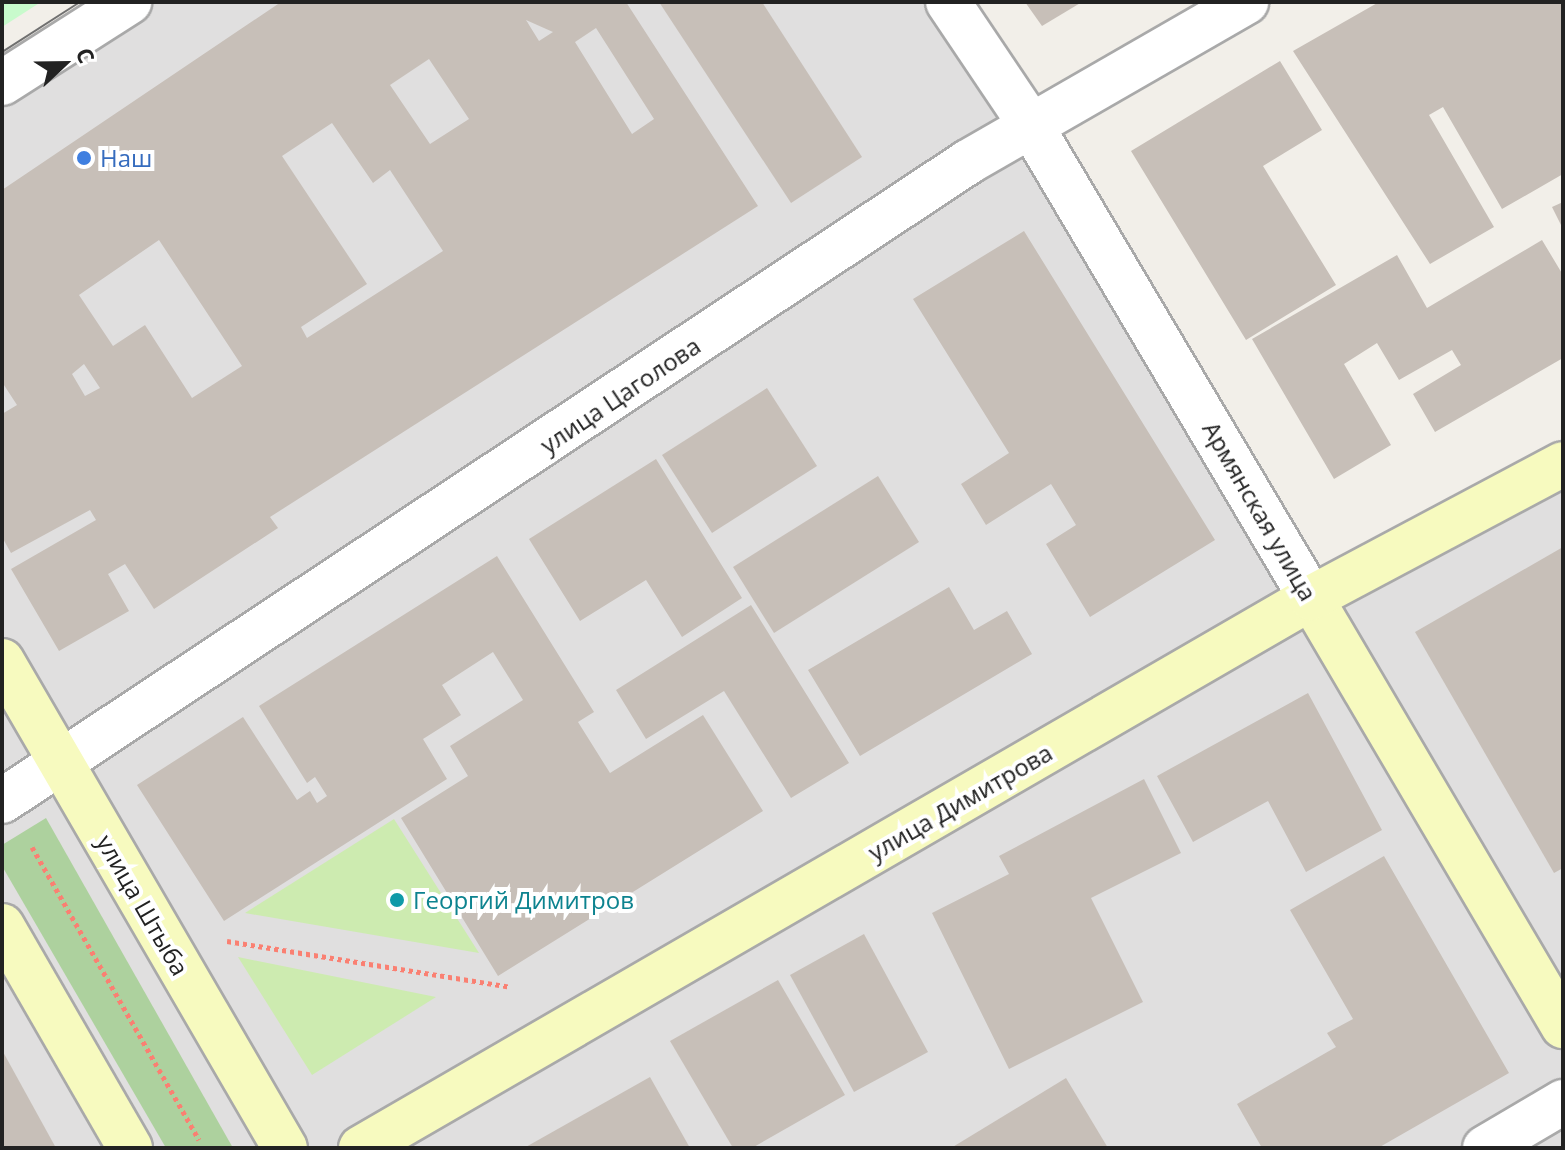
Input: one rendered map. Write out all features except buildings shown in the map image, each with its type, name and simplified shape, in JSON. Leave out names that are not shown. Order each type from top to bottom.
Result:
[{"type":"main road","name":"улица Димитрова","points":[[361,1148],[1311,598],[1563,464]]},
{"type":"main road","name":"Армянская улица","points":[[1311,598],[1563,1026]]},
{"type":"main road","name":"улица Штыба","points":[[2,661],[285,1148]]},
{"type":"main road","points":[[2,926],[130,1148]]},
{"type":"street","points":[[2,83],[129,2]]},
{"type":"street","name":"Армянская улица","points":[[948,2],[1030,124],[1311,598]]},
{"type":"street","name":"улица Цаголова","points":[[2,801],[62,765],[1030,124],[1246,2]]},
{"type":"street","points":[[1485,1148],[1563,1102]]},
{"type":"path","points":[[32,847],[199,1140]]},
{"type":"path","points":[[214,938],[510,987]]},
{"type":"shaded area","points":[[129,2],[948,2],[1311,598],[1563,464],[1563,1148],[2,1148],[2,83]]},
{"type":"green space","points":[[2,2],[41,2],[2,27]]},
{"type":"green space","points":[[46,818],[233,1148],[166,1148],[2,866],[2,845]]},
{"type":"green space","points":[[394,819],[479,953],[245,913]]},
{"type":"green space","points":[[238,957],[436,997],[312,1075]]},
{"type":"tram line","points":[[2,52],[80,2]]},
{"type":"place","name":"Наш","points":[[84,158]]},
{"type":"place","name":"Георгий Димитров","points":[[397,900]]}]
